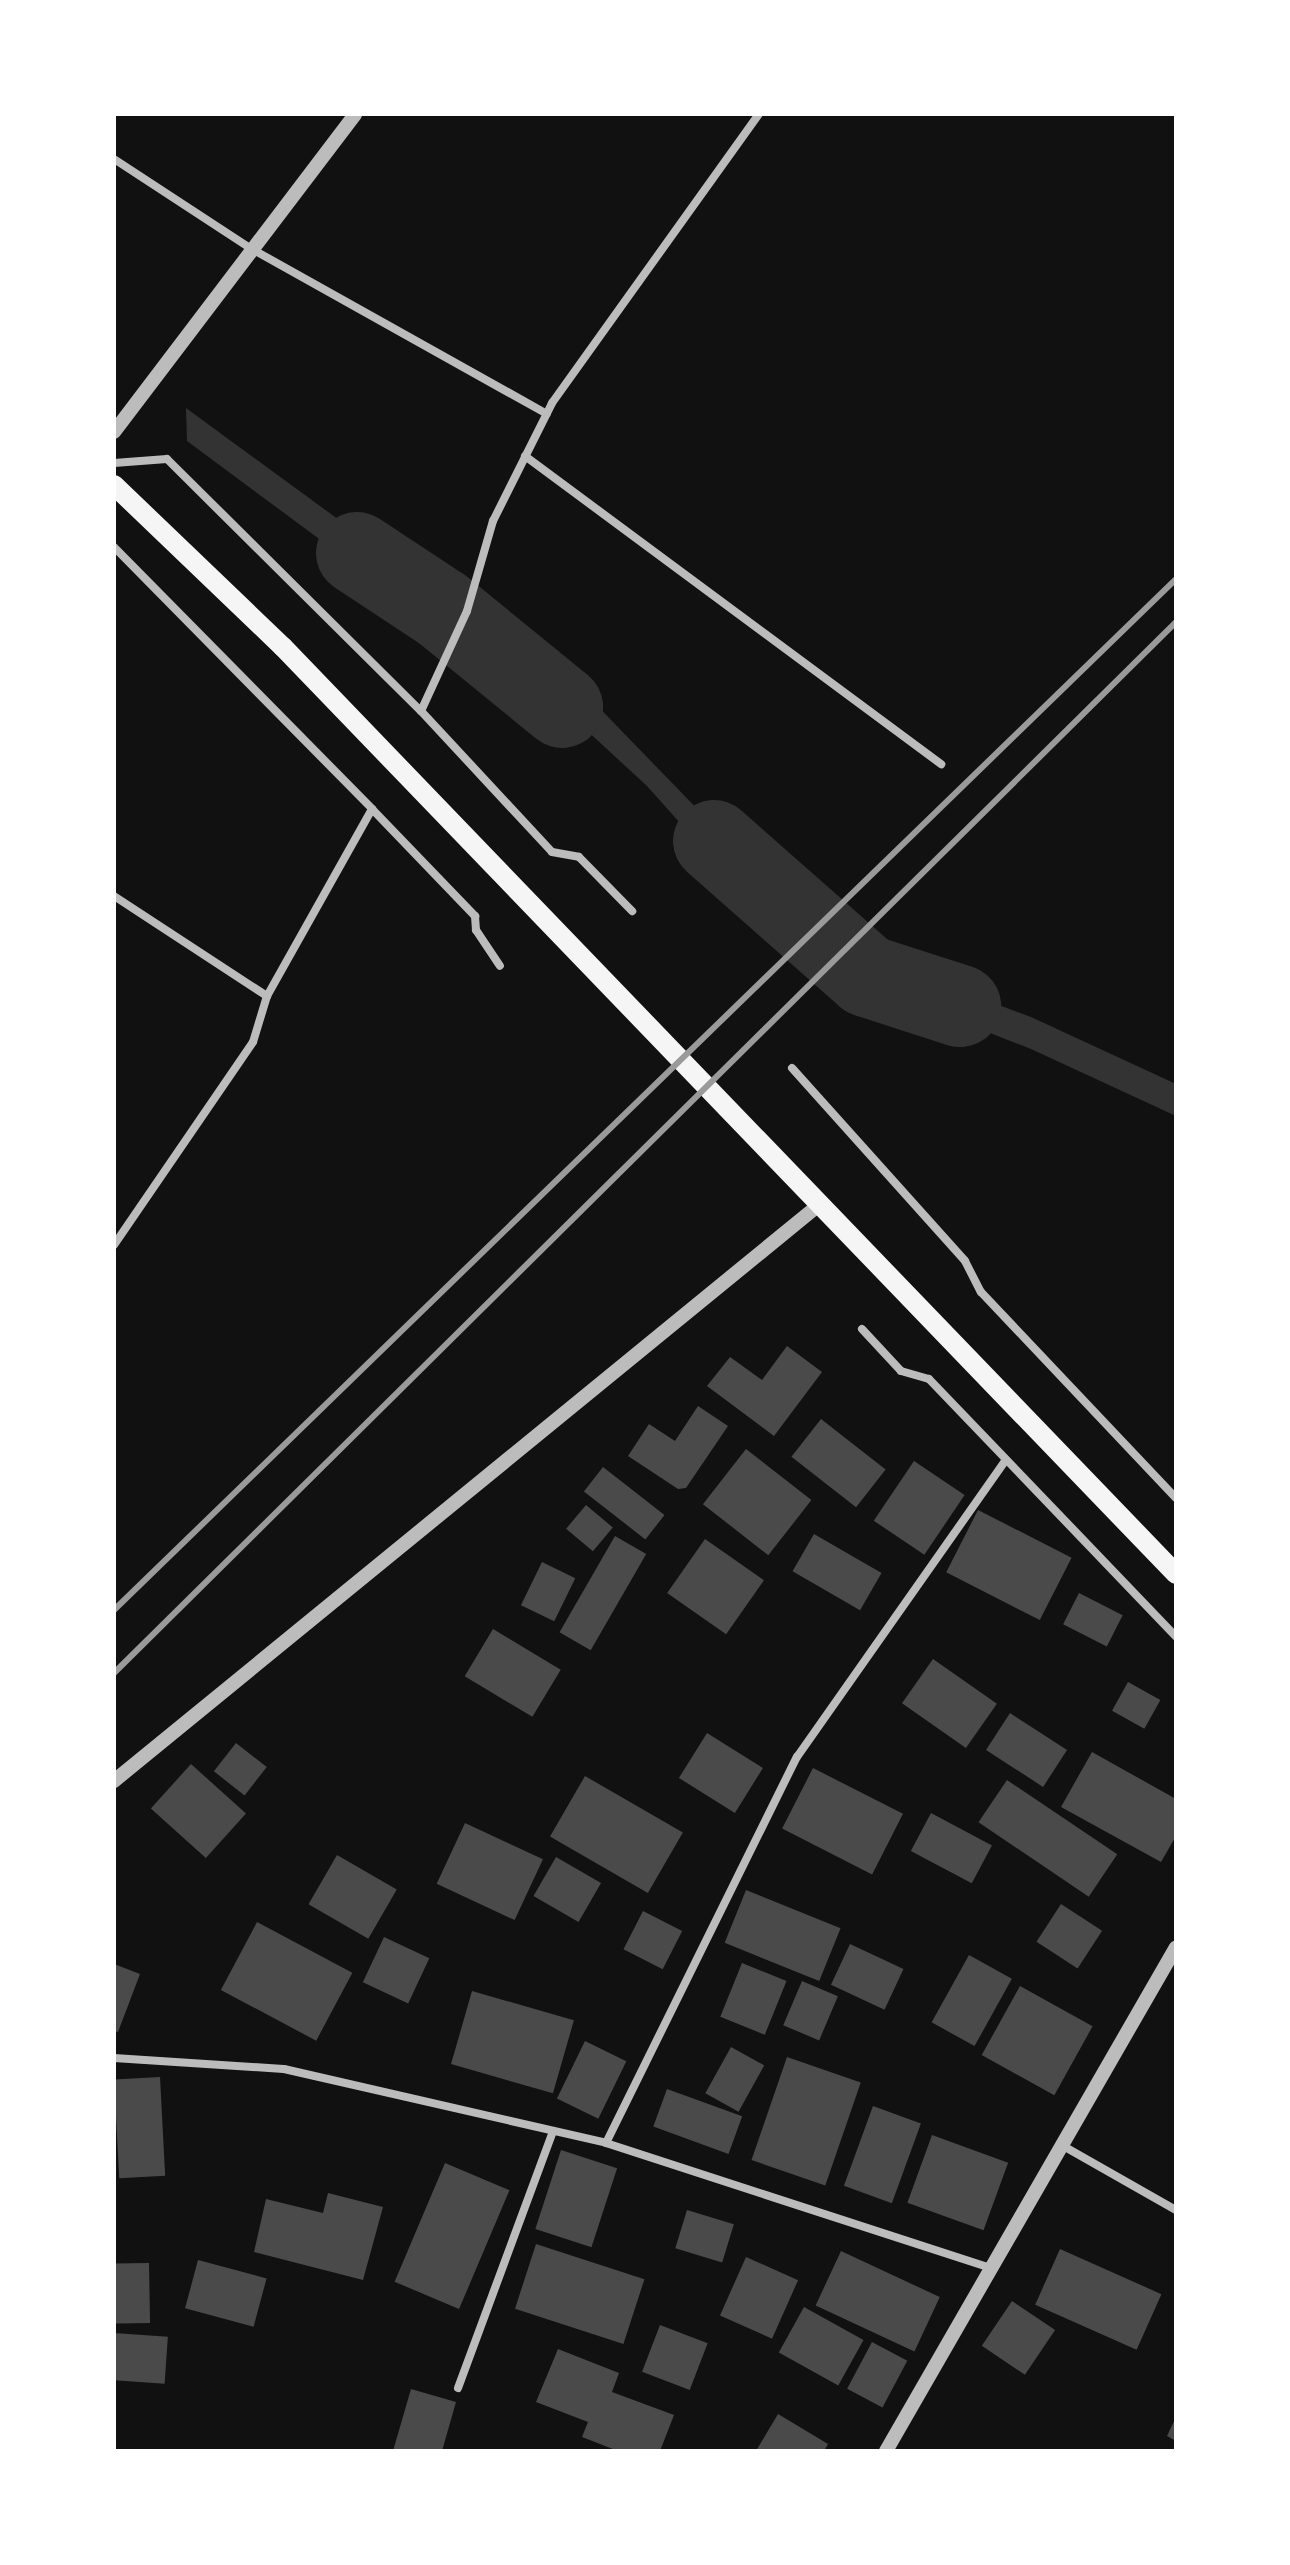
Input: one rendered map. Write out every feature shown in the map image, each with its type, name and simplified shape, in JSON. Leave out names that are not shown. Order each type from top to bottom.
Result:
[{"type":"main road","points":[[114,485],[283,647],[1176,1574]]},
{"type":"street","points":[[114,432],[250,248],[355,114]]},
{"type":"street","points":[[421,711],[467,611],[493,521],[547,414],[759,114]]},
{"type":"street","points":[[114,159],[250,248],[547,414]]},
{"type":"street","points":[[525,456],[941,764]]},
{"type":"street","points":[[114,463],[167,459],[421,711],[552,852],[579,857],[632,911]]},
{"type":"street","points":[[114,547],[475,916],[476,930],[500,966]]},
{"type":"street","points":[[114,1245],[253,1042],[267,996],[372,809]]},
{"type":"street","points":[[114,896],[267,996]]},
{"type":"street","points":[[792,1068],[965,1261],[981,1292],[1176,1498]]},
{"type":"street","points":[[114,1781],[820,1204]]},
{"type":"street","points":[[862,1329],[901,1371],[929,1379],[1176,1637]]},
{"type":"street","points":[[606,2143],[797,1757],[1005,1461]]},
{"type":"street","points":[[886,2451],[1065,2147],[1176,1947]]},
{"type":"street","points":[[114,2058],[284,2069],[606,2143],[993,2270]]},
{"type":"street","points":[[458,2388],[553,2131]]},
{"type":"street","points":[[1065,2147],[1176,2210]]},
{"type":"shaded area","points":[[186,408],[454,604],[442,630],[187,441]]},
{"type":"shaded area","points":[[482,622],[581,689],[740,853],[799,881],[819,900],[796,920],[773,896],[723,871],[647,786],[570,715],[470,651]]},
{"type":"shaded area","points":[[873,951],[900,968],[1031,1017],[1176,1084],[1176,1116],[1031,1049],[845,976]]},
{"type":"building","points":[[787,1346],[822,1372],[774,1436],[707,1386],[730,1357],[762,1380]]},
{"type":"building","points":[[698,1406],[728,1426],[686,1488],[678,1489],[628,1456],[649,1424],[675,1441]]},
{"type":"building","points":[[821,1419],[886,1469],[856,1507],[791,1457]]},
{"type":"building","points":[[746,1449],[811,1500],[768,1555],[703,1504]]},
{"type":"building","points":[[914,1461],[965,1495],[924,1555],[874,1521]]},
{"type":"building","points":[[603,1467],[664,1515],[645,1539],[584,1491]]},
{"type":"building","points":[[586,1505],[613,1527],[593,1551],[566,1529]]},
{"type":"building","points":[[978,1510],[1072,1558],[1040,1620],[946,1572]]},
{"type":"building","points":[[814,1534],[882,1573],[860,1610],[792,1571]]},
{"type":"building","points":[[615,1536],[646,1554],[591,1650],[560,1632]]},
{"type":"building","points":[[705,1539],[764,1580],[726,1634],[667,1593]]},
{"type":"building","points":[[542,1562],[575,1578],[554,1621],[521,1605]]},
{"type":"building","points":[[1079,1593],[1123,1615],[1107,1646],[1063,1624]]},
{"type":"building","points":[[493,1629],[561,1670],[532,1717],[465,1676]]},
{"type":"building","points":[[933,1659],[997,1704],[966,1748],[902,1703]]},
{"type":"building","points":[[1128,1682],[1160,1700],[1144,1729],[1112,1711]]},
{"type":"building","points":[[1010,1713],[1067,1750],[1043,1787],[986,1750]]},
{"type":"building","points":[[707,1733],[763,1768],[735,1813],[679,1778]]},
{"type":"building","points":[[236,1743],[267,1767],[245,1795],[214,1771]]},
{"type":"building","points":[[1092,1752],[1176,1799],[1176,1836],[1161,1862],[1061,1807]]},
{"type":"building","points":[[191,1764],[246,1814],[206,1858],[151,1809]]},
{"type":"building","points":[[813,1768],[903,1814],[872,1874],[782,1829]]},
{"type":"building","points":[[585,1776],[683,1832],[648,1893],[550,1837]]},
{"type":"building","points":[[1007,1780],[1117,1854],[1089,1897],[978,1822]]},
{"type":"building","points":[[931,1813],[992,1845],[972,1883],[911,1851]]},
{"type":"building","points":[[465,1823],[543,1859],[515,1920],[437,1884]]},
{"type":"building","points":[[337,1855],[397,1890],[368,1939],[308,1904]]},
{"type":"building","points":[[556,1857],[601,1883],[579,1922],[534,1896]]},
{"type":"building","points":[[746,1890],[841,1928],[819,1981],[725,1943]]},
{"type":"building","points":[[1061,1904],[1102,1931],[1078,1968],[1036,1942]]},
{"type":"building","points":[[643,1911],[682,1931],[663,1969],[623,1949]]},
{"type":"building","points":[[257,1922],[352,1973],[316,2041],[221,1990]]},
{"type":"building","points":[[384,1937],[429,1958],[408,2003],[363,1982]]},
{"type":"building","points":[[850,1944],[903,1969],[884,2010],[831,1985]]},
{"type":"building","points":[[969,1955],[1012,1979],[975,2046],[932,2022]]},
{"type":"building","points":[[742,1963],[787,1981],[765,2035],[720,2017]]},
{"type":"building","points":[[114,1964],[140,1974],[118,2032],[114,2031]]},
{"type":"building","points":[[802,1981],[838,1996],[819,2040],[783,2025]]},
{"type":"building","points":[[1020,1986],[1093,2026],[1054,2095],[982,2055]]},
{"type":"building","points":[[472,1991],[574,2020],[553,2093],[451,2064]]},
{"type":"building","points":[[585,2041],[626,2061],[598,2119],[557,2099]]},
{"type":"building","points":[[731,2047],[764,2065],[739,2112],[705,2093]]},
{"type":"building","points":[[787,2057],[861,2082],[825,2185],[752,2160]]},
{"type":"building","points":[[160,2077],[165,2176],[119,2178],[114,2079]]},
{"type":"building","points":[[667,2089],[742,2116],[728,2154],[653,2127]]},
{"type":"building","points":[[873,2106],[921,2123],[892,2203],[844,2186]]},
{"type":"building","points":[[932,2135],[1008,2163],[983,2230],[907,2203]]},
{"type":"building","points":[[561,2150],[617,2168],[591,2247],[535,2229]]},
{"type":"building","points":[[445,2163],[509,2190],[459,2309],[395,2282]]},
{"type":"building","points":[[328,2193],[383,2207],[363,2280],[254,2252],[266,2199],[323,2213]]},
{"type":"building","points":[[687,2210],[734,2224],[722,2263],[675,2248]]},
{"type":"building","points":[[536,2244],[644,2279],[623,2344],[515,2309]]},
{"type":"building","points":[[1060,2249],[1161,2294],[1137,2350],[1035,2305]]},
{"type":"building","points":[[841,2251],[940,2297],[914,2351],[816,2305]]},
{"type":"building","points":[[746,2257],[798,2280],[772,2339],[720,2315]]},
{"type":"building","points":[[198,2260],[267,2278],[254,2327],[185,2308]]},
{"type":"building","points":[[149,2263],[150,2323],[115,2324],[114,2264]]},
{"type":"building","points":[[1012,2301],[1055,2330],[1025,2375],[982,2346]]},
{"type":"building","points":[[804,2307],[863,2340],[838,2385],[779,2352]]},
{"type":"building","points":[[660,2325],[708,2343],[690,2390],[642,2372]]},
{"type":"building","points":[[114,2333],[168,2337],[165,2384],[114,2380]]},
{"type":"building","points":[[872,2342],[907,2361],[882,2408],[847,2389]]},
{"type":"building","points":[[558,2349],[619,2373],[612,2392],[674,2415],[660,2451],[618,2451],[582,2437],[588,2422],[536,2402]]},
{"type":"building","points":[[411,2389],[456,2402],[442,2451],[393,2451]]},
{"type":"building","points":[[778,2414],[828,2444],[824,2451],[756,2451]]},
{"type":"building","points":[[1176,2417],[1176,2441],[1167,2436]]},
{"type":"waterway","points":[[357,553],[442,609],[562,707]]},
{"type":"waterway","points":[[714,841],[867,976],[960,1006]]},
{"type":"railway","points":[[114,1610],[1176,579]]},
{"type":"railway","points":[[114,1673],[1176,622]]}]
